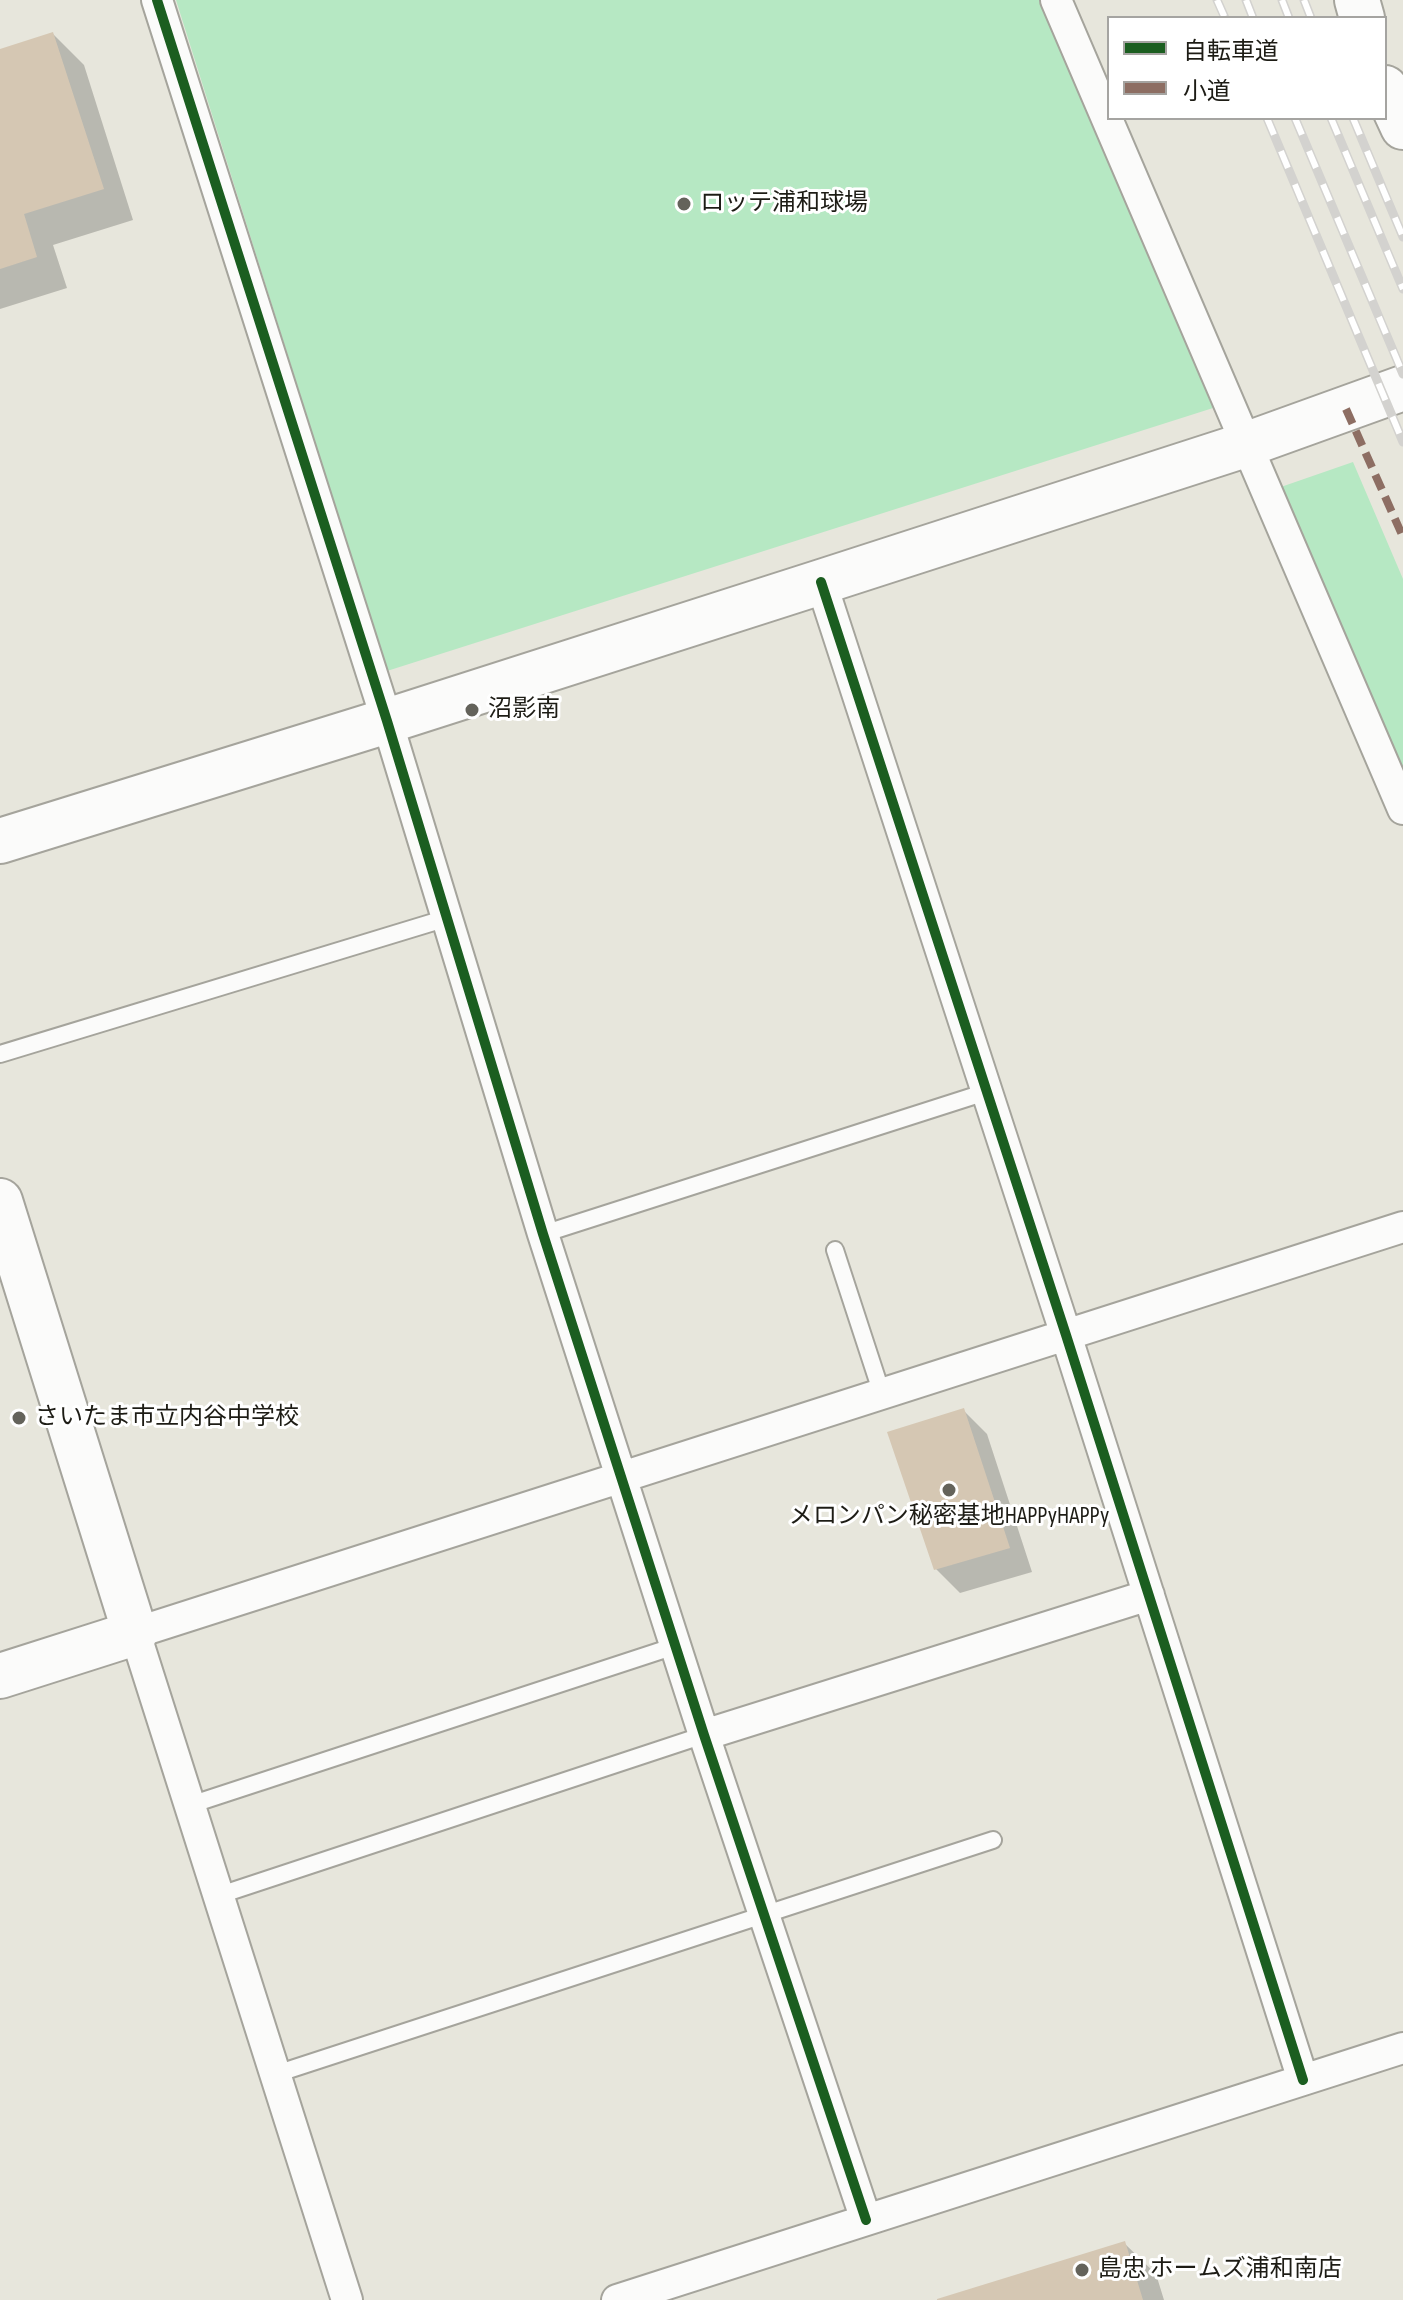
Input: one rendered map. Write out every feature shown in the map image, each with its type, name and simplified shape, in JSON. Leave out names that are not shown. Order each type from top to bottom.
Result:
[{"type":"street","points":[[157,0],[387,721],[543,1234],[704,1735],[866,2220]]},
{"type":"street","points":[[1056,0],[1403,809]]},
{"type":"street","points":[[1387,92],[1403,127]]},
{"type":"street","points":[[0,841],[821,582],[1245,445],[1403,388]]},
{"type":"street","points":[[821,582],[1066,1335],[1303,2080]]},
{"type":"street","points":[[0,1201],[347,2300]]},
{"type":"street","points":[[0,1676],[1403,1227]]},
{"type":"street","points":[[704,1735],[1149,1595]]},
{"type":"street","points":[[617,2300],[1403,2048]]},
{"type":"lane","points":[[0,1054],[447,918]]},
{"type":"lane","points":[[543,1234],[986,1092]]},
{"type":"lane","points":[[835,1250],[882,1394]]},
{"type":"lane","points":[[190,1805],[675,1646]]},
{"type":"lane","points":[[220,1895],[704,1735]]},
{"type":"lane","points":[[276,2074],[993,1840]]},
{"type":"green space","name":"ロッテ浦和球場","points":[[176,0],[1041,0],[1213,408],[387,671]]},
{"type":"green space","points":[[1353,462],[1403,579],[1403,773],[1278,488]]},
{"type":"building","points":[[53,32],[104,189],[24,214],[37,257],[0,269],[0,49]]},
{"type":"building","name":"メロンパン秘密基地HAPPyHAPPy","points":[[964,1408],[1010,1548],[934,1570],[887,1432]]},
{"type":"building","name":"島忠 ホームズ浦和南店","points":[[1125,2241],[1143,2300],[937,2300],[937,2299]]},
{"type":"railway","points":[[1217,0],[1224,16]]},
{"type":"railway","points":[[1246,0],[1252,16]]},
{"type":"railway","points":[[1282,0],[1288,16]]},
{"type":"railway","points":[[1304,0],[1310,16]]},
{"type":"railway","points":[[1268,120],[1403,442]]},
{"type":"railway","points":[[1296,120],[1403,374]]},
{"type":"railway","points":[[1332,120],[1403,289]]},
{"type":"railway","points":[[1354,120],[1403,237]]},
{"type":"marked path","points":[[1346,409],[1403,537]]},
{"type":"cycle path","points":[[157,0],[387,721],[543,1234],[704,1735],[866,2220]]},
{"type":"cycle path","points":[[821,582],[1066,1335],[1303,2080]]},
{"type":"place","name":"ロッテ浦和球場","points":[[684,204]]},
{"type":"place","name":"沼影南","points":[[472,710]]},
{"type":"place","name":"さいたま市立内谷中学校","points":[[19,1418]]},
{"type":"place","name":"メロンパン秘密基地HAPPyHAPPy","points":[[949,1490]]},
{"type":"place","name":"島忠 ホームズ浦和南店","points":[[1082,2270]]}]
